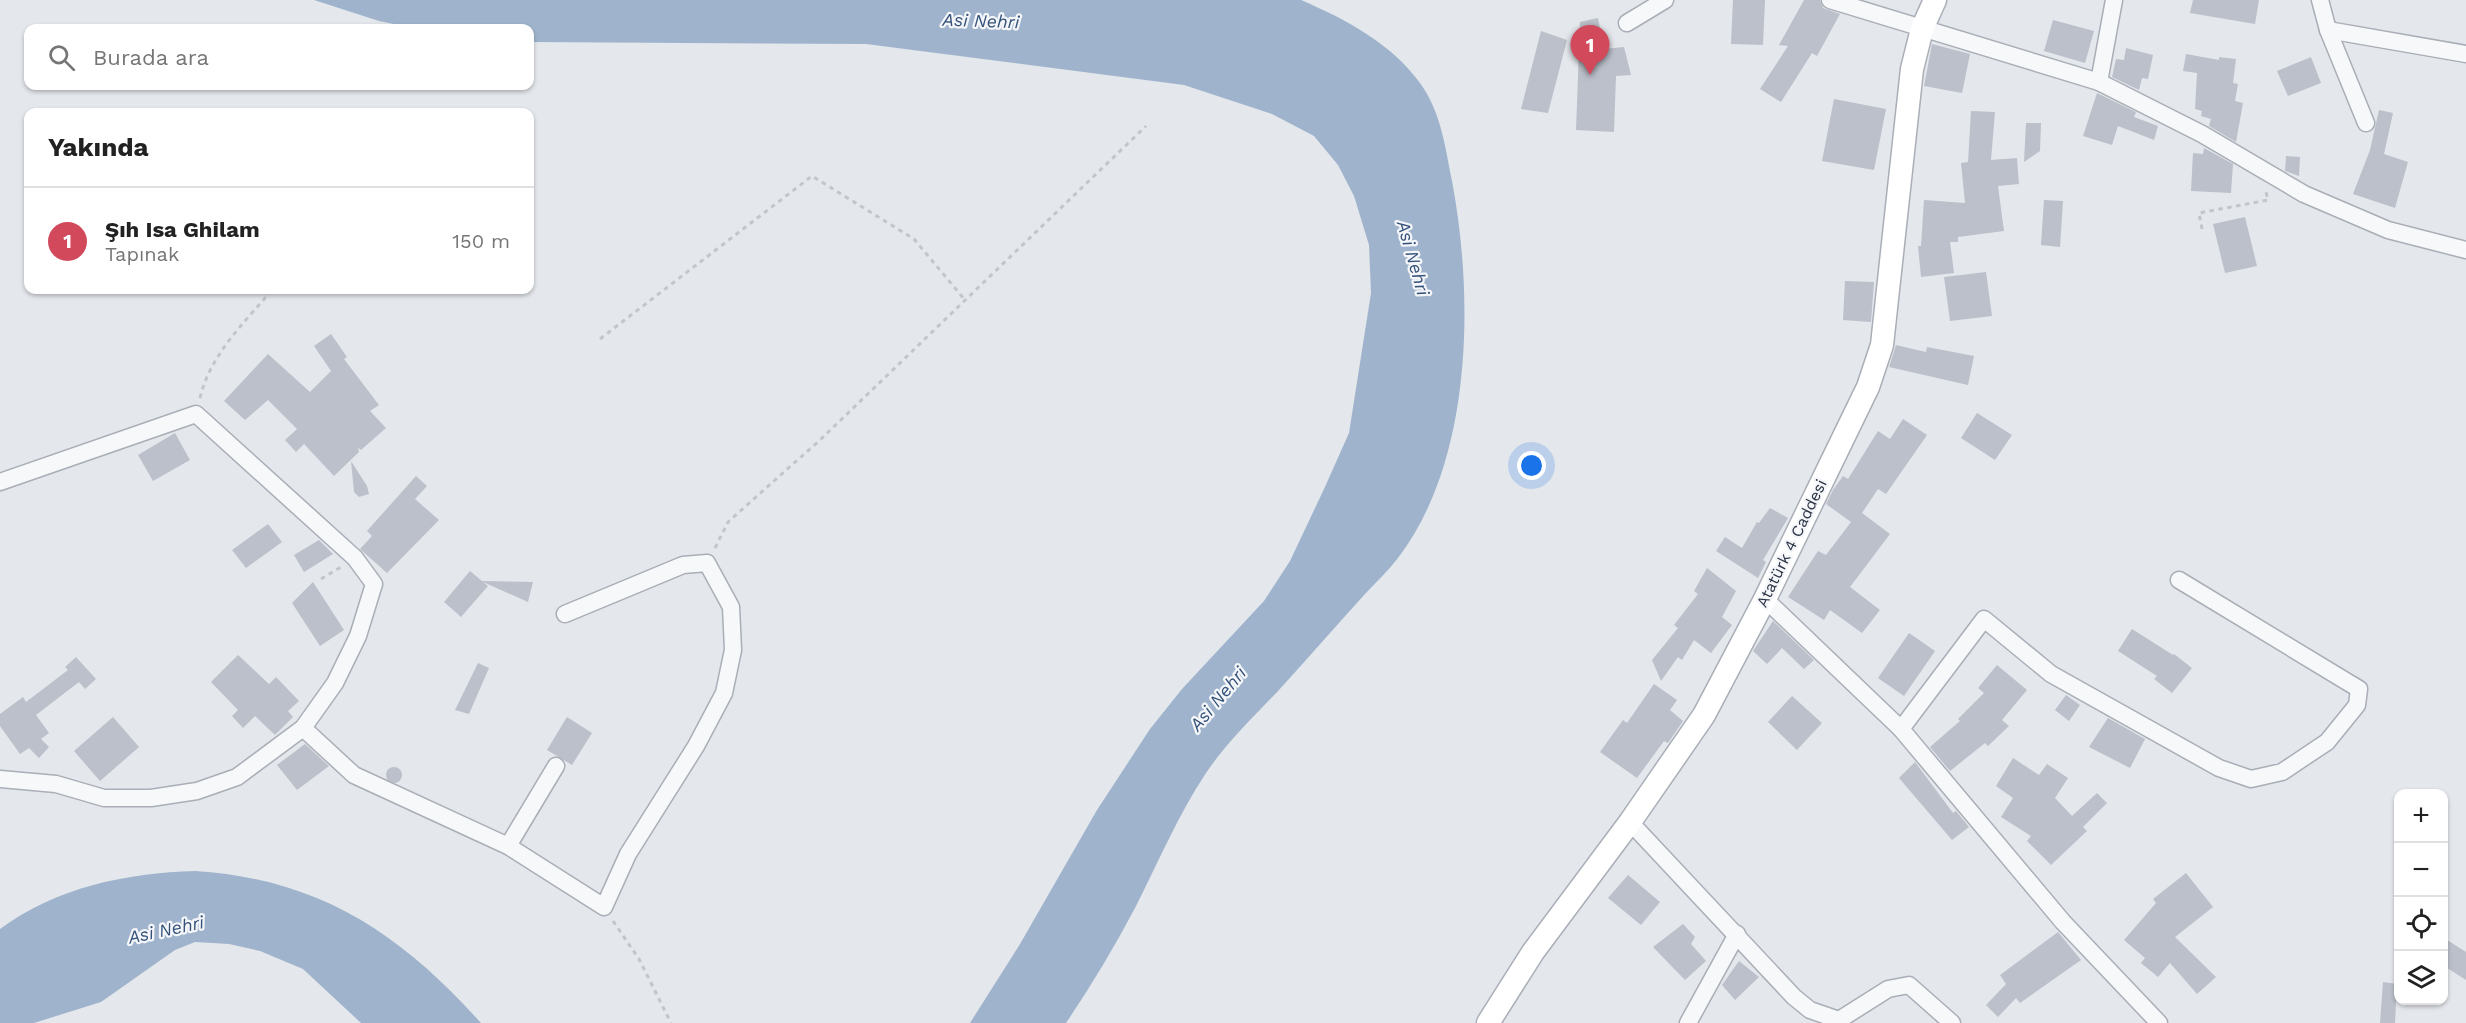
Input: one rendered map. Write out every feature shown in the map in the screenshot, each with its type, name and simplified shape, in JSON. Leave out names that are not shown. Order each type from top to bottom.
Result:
[{"type":"street","points":[[1627,24],[1665,0]]},
{"type":"street","points":[[1830,0],[2099,82],[2202,134],[2304,194],[2388,230],[2466,250]]},
{"type":"street","name":"Atatürk 4 Caddesi","points":[[1488,1023],[1533,952],[1630,822],[1704,715],[1765,599],[1868,387],[1882,345],[1905,120],[1916,48],[1935,0]]},
{"type":"street","points":[[2099,82],[2114,0]]},
{"type":"street","points":[[2320,0],[2328,30],[2366,123]]},
{"type":"street","points":[[2328,30],[2466,54]]},
{"type":"street","points":[[0,482],[196,414],[355,558],[374,584],[358,636],[335,683],[303,728],[237,777],[197,791],[151,798],[104,798],[56,784],[0,779]]},
{"type":"street","points":[[303,728],[354,775],[508,846],[604,908],[628,855],[696,746],[724,693],[733,650],[731,607],[707,563],[683,565],[565,614]]},
{"type":"street","points":[[1901,729],[1984,619],[2051,674],[2218,768],[2251,779],[2282,772],[2327,742],[2357,705],[2359,689],[2179,580]]},
{"type":"street","points":[[1765,599],[1901,729],[2063,922],[2158,1023]]},
{"type":"street","points":[[508,846],[556,766]]},
{"type":"street","points":[[1630,822],[1814,1017],[1839,1020],[1888,989],[1909,985],[1952,1023]]},
{"type":"street","points":[[1688,1023],[1737,934]]},
{"type":"path","points":[[707,563],[728,522],[820,440],[1146,126]]},
{"type":"path","points":[[2202,229],[2199,213],[2268,200],[2262,170]]},
{"type":"path","points":[[600,339],[812,176],[914,238],[965,300]]},
{"type":"path","points":[[196,414],[203,386],[223,347],[269,294]]},
{"type":"path","points":[[321,579],[355,558]]},
{"type":"path","points":[[604,908],[639,959],[671,1023]]},
{"type":"water","name":"Asi Nehri","points":[[314,0],[1301,0],[1334,15],[1381,44],[1420,83],[1438,118],[1444,142],[1459,226],[1463,275],[1464,325],[1461,376],[1454,426],[1441,474],[1423,518],[1398,558],[1232,740],[1206,773],[1177,822],[1119,938],[1066,1023],[970,1023],[1020,944],[1097,810],[1150,729],[1182,689],[1264,601],[1290,561],[1349,433],[1371,293],[1369,245],[1354,196],[1338,165],[1314,136],[1272,114],[1184,85],[866,44],[534,42],[534,24],[394,24]]},
{"type":"water","name":"Asi Nehri","points":[[195,871],[240,876],[281,885],[319,899],[354,916],[388,937],[420,962],[481,1023],[361,1023],[303,969],[260,951],[229,944],[195,942],[175,950],[101,1002],[34,1023],[0,1023],[0,929],[45,902],[93,885],[144,875]]},
{"type":"building","points":[[1733,0],[1765,0],[1763,45],[1731,44]]},
{"type":"building","points":[[1804,0],[1820,0],[1823,8],[1840,14],[1817,56],[1812,53],[1781,102],[1760,89],[1788,46],[1779,45]]},
{"type":"building","points":[[2193,0],[2259,0],[2255,24],[2190,13]]},
{"type":"building","points":[[1598,18],[1604,49],[1624,47],[1631,75],[1616,76],[1614,132],[1576,130],[1580,22]]},
{"type":"building","points":[[2053,20],[2094,31],[2085,63],[2044,51]]},
{"type":"building","points":[[1541,31],[1567,40],[1548,113],[1521,109]]},
{"type":"building","points":[[1932,44],[1970,54],[1962,93],[1924,86]]},
{"type":"building","points":[[2126,48],[2153,55],[2148,79],[2142,78],[2139,90],[2112,77],[2116,59],[2124,60]]},
{"type":"building","points":[[2186,54],[2219,60],[2219,57],[2236,59],[2233,83],[2238,84],[2235,101],[2243,103],[2236,142],[2209,126],[2211,119],[2201,116],[2202,111],[2195,109],[2197,73],[2183,71]]},
{"type":"building","points":[[2311,57],[2321,83],[2288,96],[2277,71]]},
{"type":"building","points":[[2097,93],[2136,112],[2134,117],[2158,126],[2154,140],[2118,126],[2112,145],[2083,136]]},
{"type":"building","points":[[1834,99],[1886,109],[1874,170],[1822,161]]},
{"type":"building","points":[[2379,110],[2393,113],[2384,154],[2408,162],[2395,208],[2353,194],[2370,150]]},
{"type":"building","points":[[1971,111],[1995,112],[1991,160],[2017,158],[2019,184],[1998,186],[2004,231],[1958,237],[1958,242],[1950,242],[1954,273],[1921,277],[1918,246],[1921,246],[1924,200],[1965,203],[1961,163],[1968,162]]},
{"type":"building","points":[[2026,123],[2041,123],[2040,151],[2024,162]]},
{"type":"building","points":[[2204,148],[2233,164],[2231,193],[2191,191],[2193,153],[2203,154]]},
{"type":"building","points":[[2286,156],[2300,157],[2299,176],[2285,171]]},
{"type":"building","points":[[2044,200],[2063,201],[2060,247],[2041,245]]},
{"type":"building","points":[[2245,217],[2257,266],[2225,273],[2213,224]]},
{"type":"building","points":[[1986,272],[1992,316],[1950,321],[1944,277]]},
{"type":"building","points":[[1845,281],[1874,282],[1871,322],[1843,320]]},
{"type":"building","points":[[331,334],[347,357],[344,359],[379,405],[370,411],[386,428],[361,450],[358,448],[359,452],[334,476],[304,444],[296,452],[285,440],[297,429],[268,400],[245,420],[224,401],[268,354],[310,392],[331,371],[314,346]]},
{"type":"building","points":[[1896,345],[1926,352],[1927,347],[1974,356],[1968,385],[1889,367]]},
{"type":"building","points":[[1977,413],[2012,435],[1995,460],[1961,438]]},
{"type":"building","points":[[1903,419],[1927,435],[1886,494],[1878,489],[1862,513],[1890,534],[1850,587],[1880,610],[1862,633],[1830,610],[1824,620],[1788,597],[1818,551],[1826,555],[1851,522],[1826,504],[1833,490],[1843,476],[1848,479],[1878,431],[1890,439]]},
{"type":"building","points":[[175,433],[190,460],[153,481],[138,455]]},
{"type":"building","points":[[351,461],[367,486],[369,494],[359,497],[354,492]]},
{"type":"building","points":[[416,476],[427,486],[415,499],[439,520],[387,573],[360,549],[372,536],[367,531]]},
{"type":"building","points":[[1770,508],[1788,518],[1763,560],[1766,562],[1758,578],[1716,551],[1725,537],[1742,548],[1757,522],[1759,523]]},
{"type":"building","points":[[268,524],[282,542],[246,568],[232,550]]},
{"type":"building","points":[[319,540],[333,554],[304,572],[294,555]]},
{"type":"building","points":[[1707,568],[1736,591],[1722,617],[1732,625],[1711,653],[1694,640],[1682,660],[1678,657],[1661,681],[1652,660],[1678,628],[1674,625],[1698,594],[1694,591]]},
{"type":"building","points":[[470,571],[482,581],[533,582],[528,602],[483,582],[488,586],[461,617],[444,602]]},
{"type":"building","points":[[313,582],[344,630],[320,646],[292,603]]},
{"type":"building","points":[[1773,621],[1814,660],[1804,669],[1782,648],[1767,664],[1753,651]]},
{"type":"building","points":[[2132,629],[2174,654],[2192,668],[2172,693],[2154,679],[2157,676],[2118,651]]},
{"type":"building","points":[[1909,633],[1935,651],[1904,696],[1878,678]]},
{"type":"building","points":[[238,655],[269,684],[276,677],[299,701],[288,711],[293,717],[275,735],[255,716],[243,728],[232,716],[238,710],[211,682]]},
{"type":"building","points":[[76,657],[96,679],[85,689],[79,682],[36,715],[49,733],[41,739],[49,747],[39,758],[29,748],[20,754],[0,726],[0,714],[23,697],[26,702],[68,670],[65,667]]},
{"type":"building","points":[[478,663],[489,668],[469,714],[455,710]]},
{"type":"building","points":[[1997,665],[2027,690],[2002,720],[2009,726],[1988,746],[1985,743],[1950,771],[1930,747],[1960,721],[1958,719],[1984,693],[1978,688]]},
{"type":"building","points":[[1654,684],[1677,700],[1670,710],[1683,721],[1668,743],[1664,741],[1637,778],[1600,752],[1623,720],[1627,723]]},
{"type":"building","points":[[2066,695],[2080,705],[2069,721],[2055,710]]},
{"type":"building","points":[[1792,696],[1822,723],[1797,750],[1768,722]]},
{"type":"building","points":[[113,717],[139,747],[100,781],[74,751]]},
{"type":"building","points":[[567,717],[592,733],[572,765],[547,750]]},
{"type":"building","points":[[2108,718],[2145,739],[2130,768],[2089,747]]},
{"type":"building","points":[[305,744],[329,766],[297,790],[277,765]]},
{"type":"building","points":[[2013,758],[2039,775],[2047,764],[2068,778],[2055,798],[2072,816],[2097,793],[2107,803],[2083,827],[2087,831],[2051,865],[2027,841],[2031,836],[2001,817],[2013,798],[1996,786]]},
{"type":"building","points":[[1915,762],[1953,813],[1956,811],[1969,827],[1952,840],[1899,778]]},
{"type":"building","points":[[391,767],[397,767],[402,775],[400,781],[391,783],[386,778],[386,772]]},
{"type":"building","points":[[2186,873],[2213,907],[2175,937],[2216,977],[2197,994],[2170,963],[2158,977],[2141,963],[2145,958],[2124,940],[2156,903],[2153,899]]},
{"type":"building","points":[[1628,875],[1660,902],[1641,925],[1608,898]]},
{"type":"building","points":[[1683,924],[1695,937],[1691,944],[1706,961],[1685,980],[1653,947]]},
{"type":"building","points":[[2058,932],[2081,960],[2020,1003],[2016,998],[1998,1017],[1986,1005],[2006,984],[2000,975]]},
{"type":"building","points":[[2448,941],[2466,952],[2466,980],[2448,969]]},
{"type":"building","points":[[1739,961],[1759,977],[1735,1000],[1722,985]]},
{"type":"building","points":[[2383,982],[2394,984],[2395,1023],[2380,1023]]},
{"type":"place","name":"Şıh Isa Ghilam","points":[[1590,75]]}]
